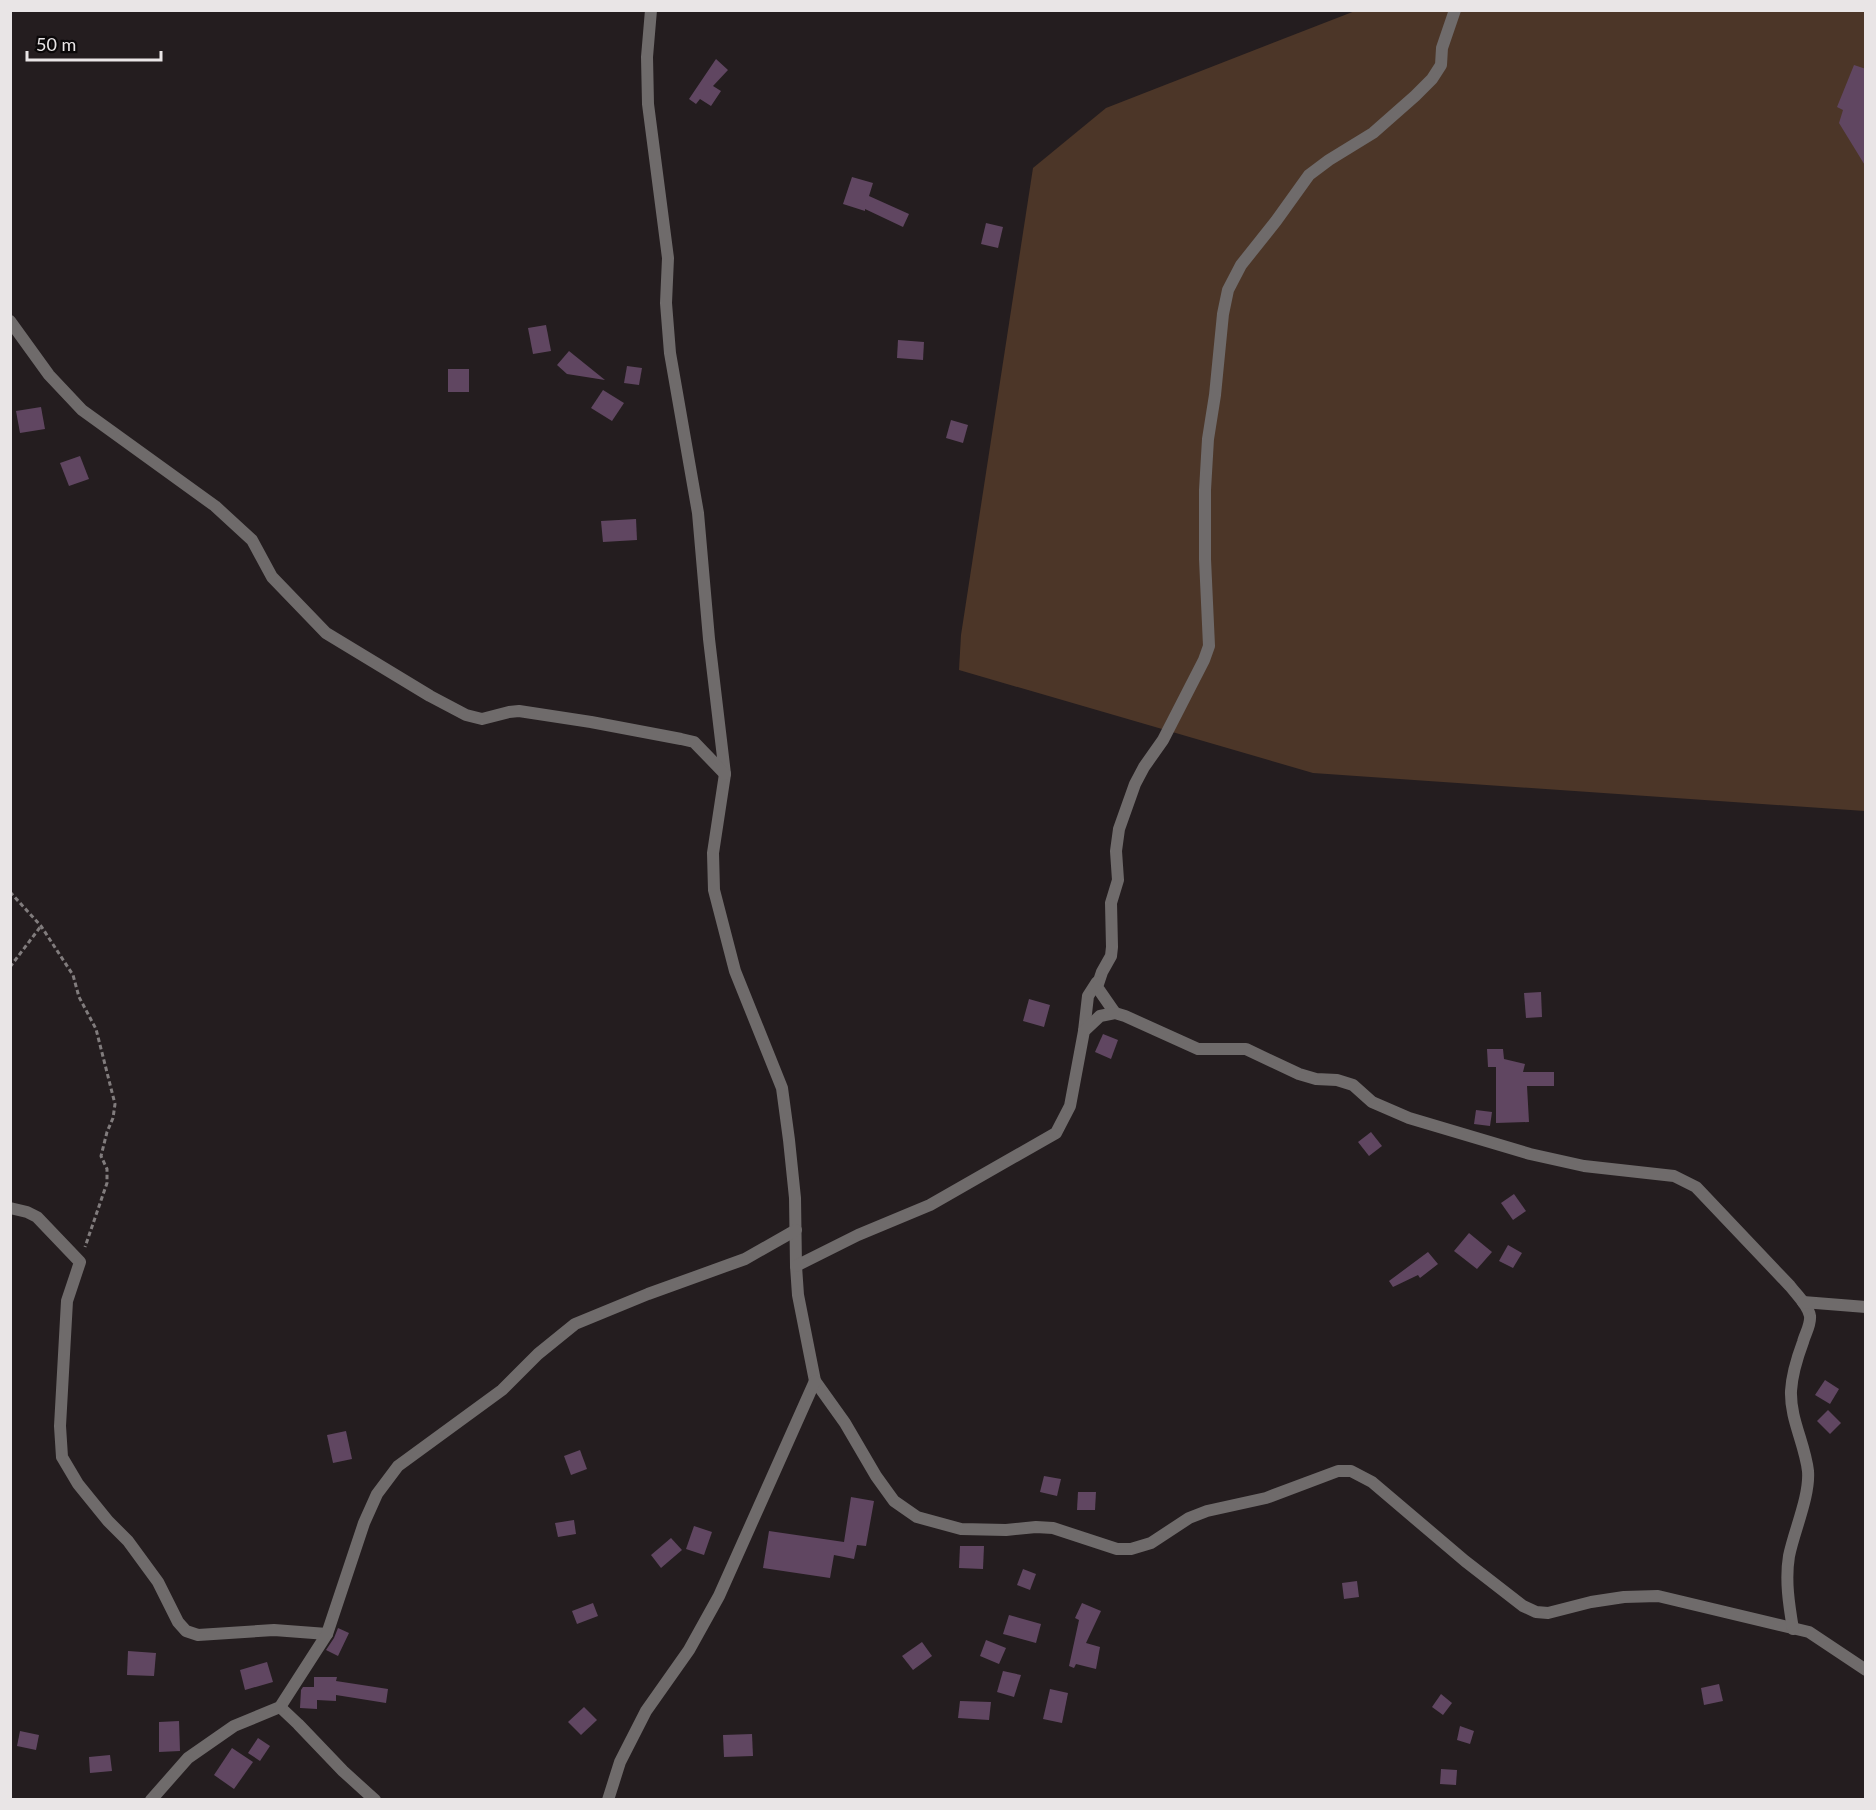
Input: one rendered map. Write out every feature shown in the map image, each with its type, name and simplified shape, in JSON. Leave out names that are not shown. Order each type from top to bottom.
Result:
[{"type":"street","points":[[651,10],[647,57],[648,104],[668,258],[666,303],[670,353],[698,513],[709,639],[725,774],[713,853],[714,890],[735,971],[782,1088],[795,1198],[798,1295],[815,1382],[845,1423],[876,1476],[894,1501],[917,1517],[961,1529],[1053,1528],[1074,1533],[1108,1547],[1131,1549],[1151,1543],[1189,1518],[1207,1511],[1266,1498],[1338,1471],[1351,1472],[1372,1482],[1465,1561],[1522,1606],[1536,1612],[1548,1613],[1613,1599],[1658,1596],[1809,1632],[1866,1670]]},
{"type":"street","points":[[796,1266],[858,1235],[930,1205],[1056,1133],[1070,1106],[1088,996],[1111,956],[1111,903],[1118,880],[1116,852],[1119,829],[1135,784],[1144,767],[1164,740],[1209,646],[1205,490],[1208,439],[1228,290],[1241,265],[1276,221],[1308,175],[1373,133],[1416,96],[1438,71],[1441,65],[1442,48],[1455,10]]},
{"type":"street","points":[[10,321],[49,375],[82,410],[215,506],[252,540],[272,577],[326,633],[466,715],[482,719],[519,711],[681,739],[694,742],[725,774]]},
{"type":"street","points":[[1097,982],[1100,993],[1114,1013],[1198,1049],[1246,1049],[1307,1077],[1337,1080],[1353,1085],[1372,1102],[1409,1118],[1521,1151],[1584,1166],[1674,1176],[1696,1186],[1790,1286],[1810,1315],[1809,1327],[1795,1365],[1791,1391],[1793,1413],[1808,1471],[1807,1489],[1789,1558],[1787,1594],[1793,1629]]},
{"type":"street","points":[[1084,1031],[1101,1016],[1114,1013]]},
{"type":"street","points":[[10,1208],[37,1217],[80,1262],[67,1301],[60,1426],[62,1457],[78,1484],[108,1521],[128,1541],[158,1582],[178,1622],[186,1631],[198,1635],[274,1630],[327,1634]]},
{"type":"street","points":[[151,1800],[188,1758],[234,1726],[280,1707],[327,1634],[364,1523],[377,1494],[398,1466],[502,1390],[538,1354],[575,1324],[648,1294],[745,1259],[795,1230]]},
{"type":"street","points":[[1803,1302],[1866,1307]]},
{"type":"street","points":[[608,1800],[621,1762],[646,1711],[689,1650],[719,1596],[815,1382]]},
{"type":"street","points":[[280,1707],[375,1800]]},
{"type":"path","points":[[10,892],[41,926],[73,975],[79,997],[96,1029],[115,1104],[101,1156],[107,1169],[107,1183],[80,1262]]},
{"type":"path","points":[[10,967],[41,926]]},
{"type":"shaded area","points":[[1355,11],[1865,11],[1865,811],[1313,773],[959,670],[961,635],[1033,168],[1106,108]]},
{"type":"building","points":[[716,59],[728,70],[713,86],[721,91],[711,106],[700,99],[696,104],[689,99]]},
{"type":"building","points":[[1854,65],[1866,69],[1866,167],[1839,123],[1843,110],[1837,107]]},
{"type":"building","points":[[852,177],[873,183],[869,196],[909,214],[903,227],[865,209],[865,211],[843,204]]},
{"type":"building","points":[[986,223],[1003,227],[998,248],[981,244]]},
{"type":"building","points":[[546,325],[551,351],[533,354],[528,328]]},
{"type":"building","points":[[898,340],[924,342],[923,360],[897,358]]},
{"type":"building","points":[[569,351],[605,380],[567,374],[557,365]]},
{"type":"building","points":[[627,366],[642,368],[639,385],[624,383]]},
{"type":"building","points":[[448,369],[469,369],[469,392],[448,392]]},
{"type":"building","points":[[603,390],[624,403],[612,421],[591,408]]},
{"type":"building","points":[[41,407],[45,429],[20,433],[16,411]]},
{"type":"building","points":[[951,420],[968,425],[963,443],[946,438]]},
{"type":"building","points":[[80,456],[89,479],[69,486],[60,463]]},
{"type":"building","points":[[636,519],[637,540],[603,542],[601,521]]},
{"type":"building","points":[[1541,992],[1542,1017],[1526,1018],[1524,993]]},
{"type":"building","points":[[1029,999],[1050,1005],[1044,1027],[1023,1021]]},
{"type":"building","points":[[1103,1034],[1118,1040],[1111,1059],[1095,1052]]},
{"type":"building","points":[[1487,1049],[1503,1049],[1504,1059],[1525,1064],[1523,1072],[1554,1072],[1554,1086],[1527,1086],[1529,1122],[1496,1123],[1496,1067],[1488,1067]]},
{"type":"building","points":[[1476,1110],[1492,1112],[1490,1126],[1474,1124]]},
{"type":"building","points":[[1371,1132],[1382,1146],[1369,1156],[1358,1142]]},
{"type":"building","points":[[1514,1194],[1526,1211],[1513,1220],[1501,1203]]},
{"type":"building","points":[[1469,1233],[1492,1252],[1477,1269],[1454,1251]]},
{"type":"building","points":[[1508,1245],[1522,1253],[1513,1268],[1499,1261]]},
{"type":"building","points":[[1428,1252],[1438,1264],[1420,1278],[1418,1275],[1393,1287],[1389,1281]]},
{"type":"building","points":[[1825,1380],[1839,1389],[1830,1404],[1815,1395]]},
{"type":"building","points":[[1828,1410],[1841,1423],[1830,1434],[1817,1421]]},
{"type":"building","points":[[346,1431],[352,1459],[333,1463],[327,1435]]},
{"type":"building","points":[[580,1450],[587,1469],[571,1475],[564,1456]]},
{"type":"building","points":[[1044,1476],[1061,1479],[1057,1496],[1040,1492]]},
{"type":"building","points":[[1078,1492],[1096,1492],[1095,1510],[1077,1510]]},
{"type":"building","points":[[851,1497],[874,1501],[866,1546],[857,1545],[854,1559],[834,1555],[830,1578],[763,1568],[769,1531],[844,1542]]},
{"type":"building","points":[[574,1520],[576,1534],[558,1537],[555,1523]]},
{"type":"building","points":[[694,1526],[712,1532],[704,1555],[686,1549]]},
{"type":"building","points":[[671,1538],[682,1550],[661,1568],[651,1555]]},
{"type":"building","points":[[960,1546],[984,1546],[983,1569],[959,1568]]},
{"type":"building","points":[[1023,1569],[1036,1574],[1030,1590],[1017,1585]]},
{"type":"building","points":[[1357,1581],[1359,1597],[1344,1599],[1342,1583]]},
{"type":"building","points":[[593,1603],[598,1616],[577,1624],[572,1611]]},
{"type":"building","points":[[1082,1603],[1101,1611],[1086,1643],[1100,1647],[1096,1669],[1076,1664],[1074,1668],[1069,1666],[1079,1620],[1075,1618]]},
{"type":"building","points":[[1009,1615],[1041,1624],[1036,1643],[1003,1634]]},
{"type":"building","points":[[338,1628],[349,1633],[338,1656],[326,1650]]},
{"type":"building","points":[[986,1640],[1006,1648],[999,1664],[980,1656]]},
{"type":"building","points":[[922,1642],[932,1656],[913,1670],[902,1656]]},
{"type":"building","points":[[128,1651],[156,1653],[154,1676],[127,1675]]},
{"type":"building","points":[[267,1662],[273,1682],[245,1690],[240,1670]]},
{"type":"building","points":[[1003,1671],[1021,1675],[1014,1697],[997,1692]]},
{"type":"building","points":[[314,1677],[337,1677],[336,1681],[388,1689],[386,1703],[336,1695],[336,1701],[317,1700],[317,1709],[300,1708],[301,1690],[303,1687],[314,1687]]},
{"type":"building","points":[[1719,1684],[1723,1701],[1704,1705],[1701,1688]]},
{"type":"building","points":[[1050,1689],[1068,1693],[1062,1723],[1043,1719]]},
{"type":"building","points":[[1441,1694],[1452,1703],[1443,1715],[1432,1707]]},
{"type":"building","points":[[960,1701],[991,1702],[989,1720],[958,1718]]},
{"type":"building","points":[[584,1707],[597,1720],[581,1735],[568,1722]]},
{"type":"building","points":[[179,1721],[180,1751],[159,1752],[159,1722]]},
{"type":"building","points":[[1460,1726],[1474,1731],[1470,1744],[1457,1740]]},
{"type":"building","points":[[20,1731],[39,1735],[36,1750],[17,1746]]},
{"type":"building","points":[[752,1734],[753,1756],[724,1757],[723,1735]]},
{"type":"building","points":[[258,1738],[270,1746],[260,1761],[248,1753]]},
{"type":"building","points":[[232,1748],[253,1762],[234,1789],[214,1775]]},
{"type":"building","points":[[110,1755],[112,1771],[90,1773],[89,1757]]},
{"type":"building","points":[[1441,1769],[1457,1770],[1456,1785],[1440,1784]]}]
